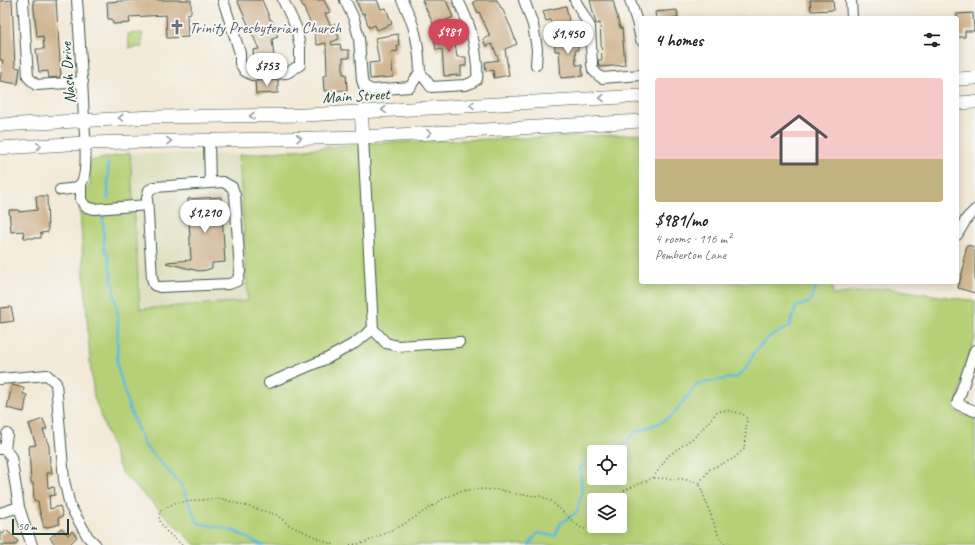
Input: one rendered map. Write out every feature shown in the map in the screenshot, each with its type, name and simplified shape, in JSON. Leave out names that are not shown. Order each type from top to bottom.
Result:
[{"type":"main road","points":[[959,79],[975,78]]},
{"type":"main road","name":"Main Street","points":[[0,125],[153,117],[305,115],[639,96]]},
{"type":"main road","points":[[959,103],[975,102]]},
{"type":"main road","points":[[361,111],[363,137]]},
{"type":"main road","points":[[0,148],[86,143],[363,137],[639,121]]},
{"type":"street","points":[[23,0],[28,77],[36,85],[83,82]]},
{"type":"street","name":"Nash Drive","points":[[76,0],[83,82],[86,143],[84,178],[81,185],[81,200],[86,207],[94,208],[148,205]]},
{"type":"street","points":[[223,0],[240,53],[240,63],[245,71],[252,75],[287,73],[300,65],[300,47],[296,27],[283,0]]},
{"type":"street","points":[[345,0],[360,38],[362,80],[364,86],[372,90],[410,87],[420,72],[420,58],[416,34],[408,10],[402,0]]},
{"type":"street","points":[[420,72],[432,87],[465,85],[471,83],[477,78],[478,71],[475,42],[467,19],[458,0]]},
{"type":"street","points":[[524,0],[533,25],[537,50],[536,65]]},
{"type":"street","points":[[575,0],[590,27],[593,70],[602,78],[639,75]]},
{"type":"street","points":[[630,0],[639,31]]},
{"type":"street","points":[[851,0],[852,16]]},
{"type":"street","points":[[363,137],[373,329],[386,343],[398,346],[459,342]]},
{"type":"street","points":[[209,140],[210,183]]},
{"type":"street","points":[[223,182],[232,187],[235,195],[240,272],[236,280],[229,284],[154,285],[152,278],[148,205],[147,198],[149,190],[156,187],[223,182]]},
{"type":"street","points":[[60,190],[73,189],[81,185]]},
{"type":"street","points":[[959,232],[967,218],[975,210]]},
{"type":"street","points":[[269,383],[328,358],[355,343],[373,329]]},
{"type":"street","points":[[975,350],[958,404],[975,411]]},
{"type":"street","points":[[0,379],[47,375],[56,384],[64,480],[70,506],[88,537],[96,545]]},
{"type":"street","points":[[7,434],[2,449],[11,458],[19,507],[32,545]]},
{"type":"street","points":[[0,513],[19,507]]},
{"type":"path","points":[[653,478],[668,456],[697,435],[717,412],[726,410],[743,414],[746,419],[744,449],[733,459],[710,469],[699,483]]},
{"type":"path","points":[[622,493],[625,490],[653,478],[683,479],[699,483]]},
{"type":"path","points":[[699,483],[719,537],[725,545]]},
{"type":"path","points":[[350,545],[364,543],[403,525],[443,499],[461,491],[479,489],[502,490],[515,494],[540,496],[551,501],[577,525],[583,529],[587,528]]},
{"type":"path","points":[[182,545],[166,530],[159,520],[160,511],[175,503],[219,498],[277,515],[289,525],[328,543],[336,545]]},
{"type":"shaded area","points":[[130,153],[239,155],[248,301],[140,309]]},
{"type":"green space","points":[[142,33],[143,47],[129,48],[128,34]]},
{"type":"green space","points":[[639,134],[639,284],[832,284],[833,295],[885,288],[975,301],[975,338],[954,411],[975,419],[975,545],[195,545],[121,472],[94,397],[90,363],[79,196],[90,185],[90,161],[130,153],[140,309],[248,301],[239,155],[372,143]]},
{"type":"building","points":[[12,0],[15,67],[20,68],[18,84],[0,81],[3,60],[0,60],[0,1]]},
{"type":"building","points":[[33,0],[56,0],[61,77],[49,78],[48,71],[39,72],[36,49],[44,49],[43,36],[37,37]]},
{"type":"building","points":[[135,0],[191,0],[191,13],[187,14],[188,37],[167,38],[166,15],[129,17],[130,23],[113,24],[112,19],[108,19],[107,2]]},
{"type":"building","points":[[237,0],[262,0],[271,21],[272,20],[278,37],[272,39],[275,65],[255,67],[253,50],[259,49]]},
{"type":"building","points":[[300,0],[324,0],[330,12],[325,14],[330,25],[335,24],[339,39],[331,42],[332,45],[340,44],[341,50],[349,50],[349,58],[343,58],[343,74],[346,74],[347,90],[324,91],[323,76],[327,75],[326,43],[317,45],[313,28]]},
{"type":"building","points":[[356,0],[377,0],[381,9],[386,8],[392,24],[377,30],[375,25],[369,28],[364,13],[362,14]]},
{"type":"building","points":[[422,0],[446,0],[453,17],[434,26]]},
{"type":"building","points":[[477,0],[497,0],[511,28],[517,44],[505,49],[509,75],[494,78],[493,70],[486,71],[485,62],[499,60],[492,44],[486,46],[483,39],[490,36],[473,2]]},
{"type":"building","points":[[590,0],[613,0],[620,28],[622,28],[625,65],[599,67],[598,60],[602,60],[600,23],[596,24]]},
{"type":"building","points":[[810,0],[833,0],[834,10],[811,11]]},
{"type":"building","points":[[566,6],[569,21],[552,25],[550,20],[546,21],[543,11]]},
{"type":"building","points":[[677,10],[678,16],[656,16],[655,12]]},
{"type":"building","points":[[973,13],[974,31],[965,31],[965,37],[959,37],[959,16],[957,16],[957,14]]},
{"type":"building","points":[[453,30],[457,57],[466,57],[466,66],[461,66],[461,75],[444,76],[442,49],[436,50],[433,33]]},
{"type":"building","points":[[577,33],[578,50],[575,50],[576,65],[582,65],[583,76],[561,78],[559,51],[555,51],[554,35]]},
{"type":"building","points":[[398,34],[398,51],[391,52],[393,77],[370,79],[369,63],[379,62],[375,38]]},
{"type":"building","points":[[278,80],[278,93],[256,94],[255,81]]},
{"type":"building","points":[[36,196],[47,196],[48,232],[41,233],[41,238],[24,238],[23,231],[11,232],[9,210],[19,210],[19,212],[37,210]]},
{"type":"building","points":[[221,197],[225,262],[212,263],[212,268],[199,271],[166,263],[191,260],[188,199]]},
{"type":"building","points":[[967,245],[975,247],[975,293],[958,288],[965,262],[963,262]]},
{"type":"building","points":[[11,307],[14,321],[0,323],[0,308]]},
{"type":"building","points":[[12,385],[24,388],[23,394],[27,395],[24,412],[7,408]]},
{"type":"building","points":[[43,419],[47,429],[43,430],[49,446],[52,473],[47,473],[48,488],[54,487],[55,495],[49,496],[50,509],[60,506],[63,516],[58,518],[60,524],[44,528],[38,501],[34,501],[33,483],[31,483],[29,446],[36,445],[29,424]]},
{"type":"building","points":[[61,528],[68,535],[72,531],[77,537],[69,545],[56,545],[50,538]]},
{"type":"building","points":[[6,530],[18,541],[15,545],[0,545],[0,532],[3,534]]},
{"type":"waterway","points":[[108,163],[108,199]]},
{"type":"waterway","points":[[104,213],[104,248],[108,255],[118,314],[117,365],[129,408],[145,446],[181,485],[198,523],[225,528],[263,545]]},
{"type":"waterway","points":[[624,445],[635,432],[662,422],[672,416],[697,384],[737,377],[748,366],[754,352],[769,337],[789,327],[796,307],[810,302],[817,284]]},
{"type":"waterway","points":[[529,545],[538,533],[555,536],[560,524],[577,512],[582,493],[580,468],[587,463]]},
{"type":"place","name":"Trinity Presbyterian Church","points":[[177,27]]}]
